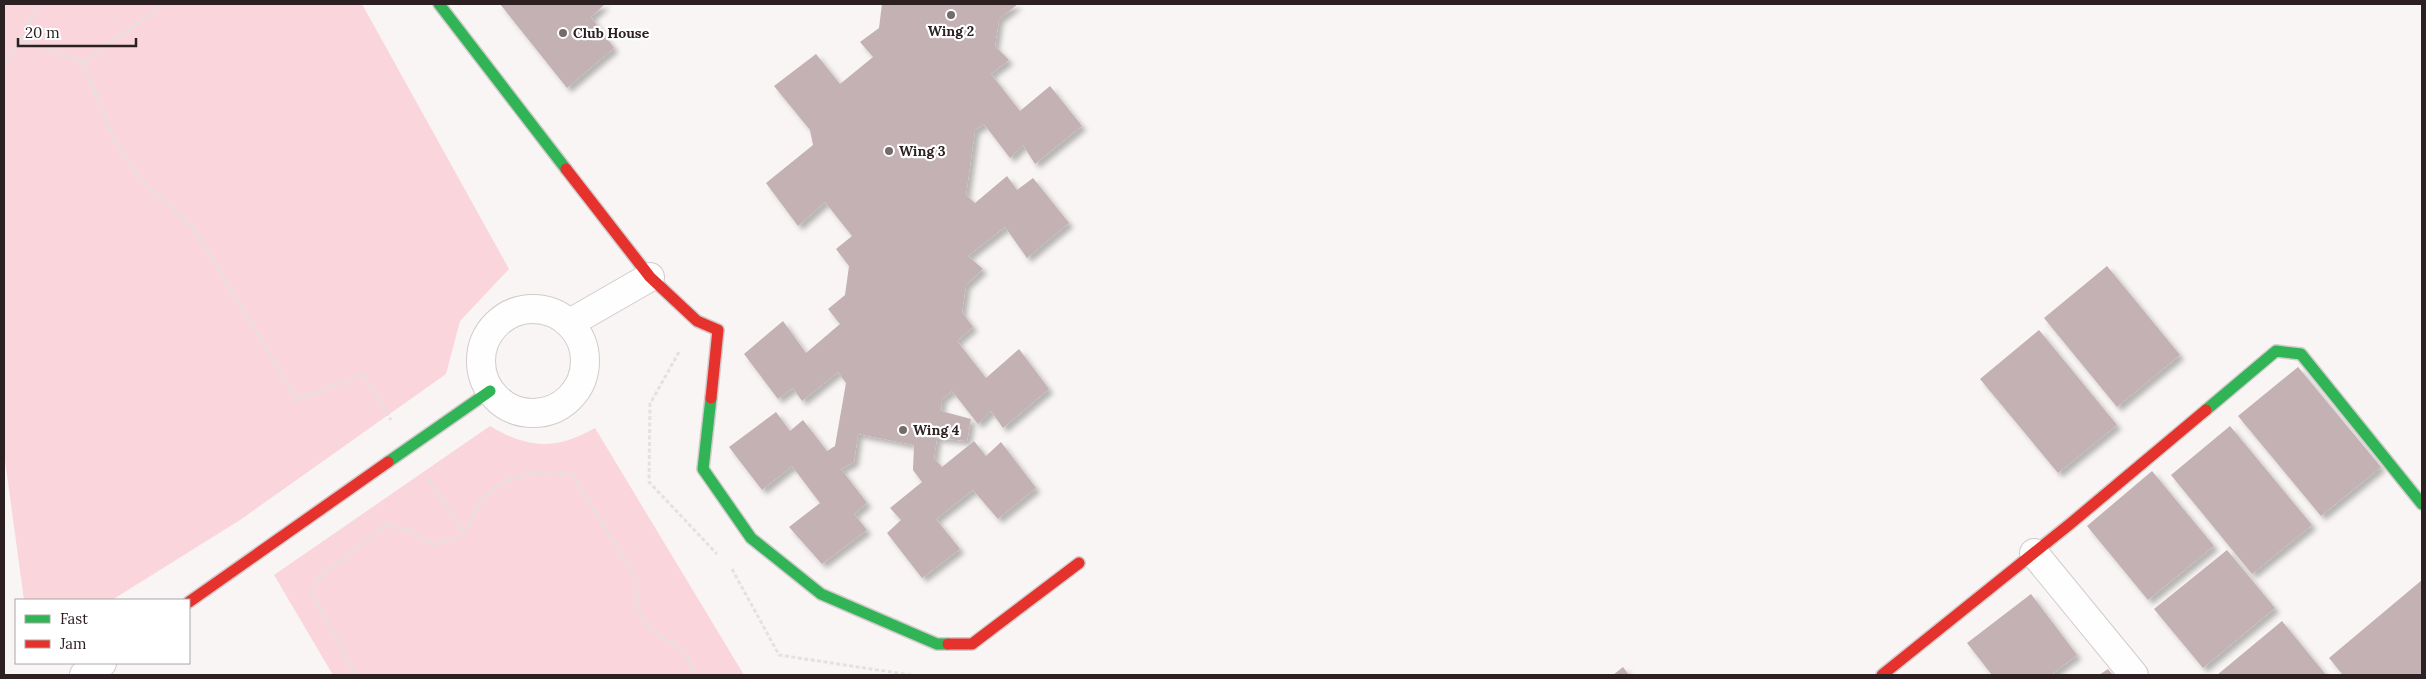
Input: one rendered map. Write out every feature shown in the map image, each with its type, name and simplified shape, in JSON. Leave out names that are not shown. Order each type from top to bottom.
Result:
[{"type":"street","points":[[439,4],[650,277],[697,321],[718,330],[703,469],[751,538],[821,594],[936,644],[972,644],[1079,563]]},
{"type":"street","points":[[570,323],[650,277]]},
{"type":"street","points":[[540,308],[557,313],[570,323],[581,338],[586,354],[585,372],[578,388],[567,401],[552,410],[535,413],[517,411],[502,404],[490,391],[483,376],[481,358],[484,341],[494,326],[507,316],[523,309],[540,308]]},
{"type":"street","points":[[1882,675],[2034,553],[2276,351],[2301,354],[2422,504]]},
{"type":"street","points":[[190,601],[490,391]]},
{"type":"street","points":[[2034,553],[2134,675]]},
{"type":"street","points":[[84,675],[100,664]]},
{"type":"path","points":[[4,63],[22,39],[37,4]]},
{"type":"path","points":[[83,62],[165,4]]},
{"type":"path","points":[[22,39],[83,62],[114,140],[140,179],[196,231],[297,400],[363,374],[464,533]]},
{"type":"path","points":[[356,675],[312,594],[317,579],[386,525],[408,530],[432,546],[464,533],[481,501],[494,489],[510,479],[530,473],[552,471],[572,475],[637,581],[636,595],[644,621],[652,632],[684,651],[690,660],[692,675]]},
{"type":"shaded area","points":[[4,4],[362,4],[509,269],[460,321],[446,374],[240,520],[114,599],[24,599],[4,453]]},
{"type":"shaded area","points":[[490,426],[517,439],[542,444],[567,440],[595,428],[744,675],[333,675],[274,575]]},
{"type":"building","name":"Club House","points":[[500,4],[605,4],[591,17],[614,48],[567,88]]},
{"type":"building","points":[[882,4],[1018,4],[999,19],[995,46],[1009,60],[991,74],[1020,111],[1050,86],[1082,126],[1035,164],[1023,145],[1010,158],[984,124],[975,130],[966,195],[975,203],[1007,176],[1017,190],[1033,178],[1069,223],[1027,258],[1005,227],[968,256],[983,269],[966,285],[962,312],[973,327],[957,341],[986,378],[1019,349],[1049,389],[1003,428],[991,411],[978,424],[952,391],[942,399],[941,411],[971,419],[967,441],[937,438],[934,458],[942,467],[974,441],[986,456],[1001,442],[1036,488],[998,519],[973,490],[936,519],[960,549],[922,578],[887,533],[901,520],[890,508],[922,482],[913,470],[914,445],[858,434],[854,462],[841,469],[867,503],[854,514],[867,530],[822,564],[789,527],[820,503],[792,466],[762,490],[729,447],[776,412],[790,431],[803,420],[827,451],[835,446],[846,383],[838,372],[802,401],[793,388],[778,399],[744,354],[783,321],[806,353],[840,324],[828,309],[845,295],[849,266],[836,249],[852,236],[825,202],[798,226],[766,183],[813,145],[810,130],[774,86],[816,54],[840,84],[873,57],[860,42],[879,28]]},
{"type":"building","points":[[2107,266],[2180,355],[2117,407],[2044,318]]},
{"type":"building","points":[[2039,330],[2117,425],[2058,473],[1980,379]]},
{"type":"building","points":[[2298,367],[2381,467],[2321,516],[2238,416]]},
{"type":"building","points":[[2230,426],[2312,525],[2252,574],[2171,475]]},
{"type":"building","points":[[2152,471],[2214,546],[2148,600],[2087,526]]},
{"type":"building","points":[[2227,550],[2275,608],[2203,668],[2154,609]]},
{"type":"building","points":[[2422,580],[2422,672],[2418,675],[2343,675],[2329,658]]},
{"type":"building","points":[[2031,594],[2077,655],[2051,675],[1992,675],[1967,643]]},
{"type":"building","points":[[2282,621],[2326,675],[2217,675]]},
{"type":"building","points":[[1623,667],[1629,675],[1613,675]]},
{"type":"building","points":[[2108,669],[2113,675],[2099,675]]},
{"type":"traffic: fast","points":[[439,4],[566,169]]},
{"type":"traffic: fast","points":[[2206,410],[2276,351],[2301,354],[2422,504]]},
{"type":"traffic: fast","points":[[388,462],[490,391]]},
{"type":"traffic: fast","points":[[711,398],[703,469],[751,538],[821,594],[937,644],[948,644]]},
{"type":"traffic: jam","points":[[566,169],[650,277],[697,321],[718,330],[711,398]]},
{"type":"traffic: jam","points":[[1882,675],[2070,524],[2206,410]]},
{"type":"traffic: jam","points":[[190,601],[388,462]]},
{"type":"traffic: jam","points":[[948,644],[972,644],[1079,563]]},
{"type":"place","name":"Wing 2","points":[[951,15]]},
{"type":"place","name":"Club House","points":[[563,33]]},
{"type":"place","name":"Wing 3","points":[[889,151]]},
{"type":"place","name":"Wing 4","points":[[903,430]]}]
